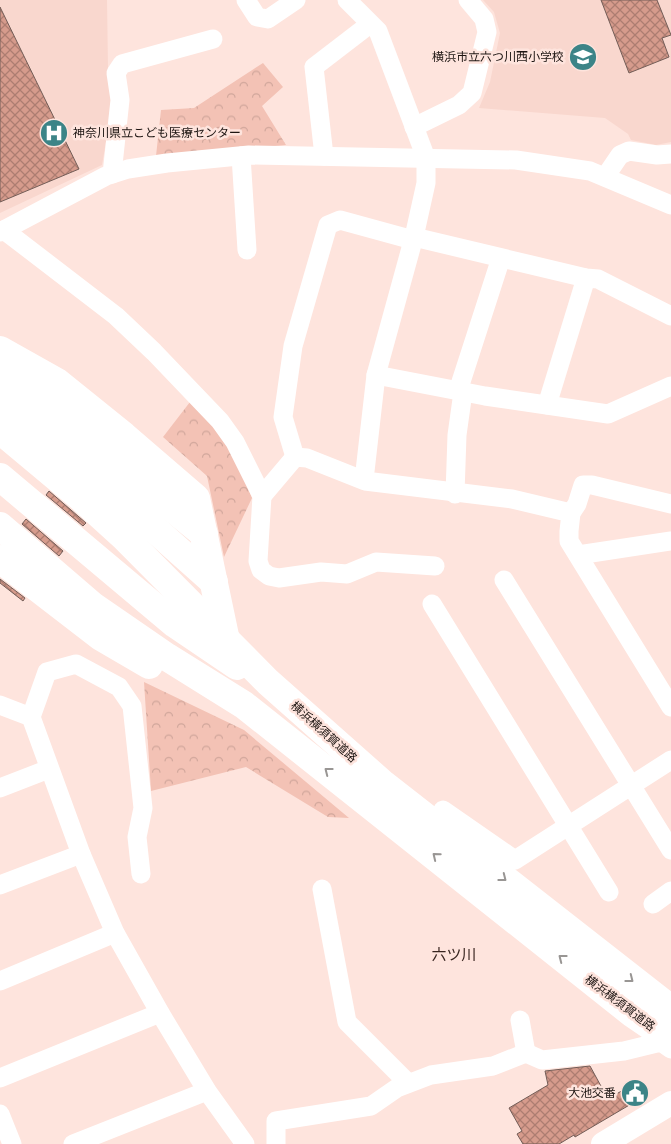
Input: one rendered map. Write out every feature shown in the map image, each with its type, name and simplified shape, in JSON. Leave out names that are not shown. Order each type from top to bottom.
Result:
[{"type":"highway","points":[[0,460],[208,638],[218,620],[196,498],[58,382],[7,362]]},
{"type":"highway","points":[[0,385],[101,466],[204,534]]},
{"type":"highway","points":[[0,401],[95,476],[218,620]]},
{"type":"highway","points":[[0,419],[50,454],[86,484],[218,620]]},
{"type":"highway","name":"横浜横須賀道路","points":[[0,430],[79,496],[218,620],[288,700],[374,792],[633,1014],[671,1040]]},
{"type":"highway","points":[[0,450],[218,620]]},
{"type":"highway","points":[[0,477],[175,624],[218,620]]},
{"type":"highway","points":[[0,496],[125,597],[154,607]]},
{"type":"highway","points":[[0,509],[119,608],[215,676],[246,710]]},
{"type":"highway","name":"横浜横須賀道路","points":[[0,526],[92,606],[280,733],[374,792],[671,1009]]},
{"type":"highway","points":[[0,542],[127,642],[246,710]]},
{"type":"highway","points":[[0,559],[101,637],[196,692],[246,710]]},
{"type":"highway","points":[[0,578],[80,642],[139,659]]},
{"type":"main road","points":[[603,1144],[671,1103]]},
{"type":"street","points":[[246,0],[257,17],[268,19],[296,0]]},
{"type":"street","points":[[347,0],[378,31],[426,158],[426,183],[414,238],[376,374],[364,480]]},
{"type":"street","points":[[414,127],[459,105],[472,94],[487,32],[484,19],[468,0]]},
{"type":"street","points":[[324,156],[314,67],[370,24]]},
{"type":"street","points":[[112,174],[120,100],[116,73],[122,64],[213,40]]},
{"type":"street","points":[[605,177],[620,155],[628,151],[657,155],[671,154]]},
{"type":"street","points":[[240,156],[247,250]]},
{"type":"street","points":[[435,566],[376,562],[347,574],[321,572],[279,578],[269,576],[261,570],[258,561],[262,496],[236,442],[220,421],[154,352],[116,316],[2,231],[112,174],[128,169],[167,163],[240,156],[516,160],[590,171],[671,205]]},
{"type":"street","points":[[294,457],[283,417],[293,346],[328,225],[340,220],[598,280],[671,316]]},
{"type":"street","points":[[455,494],[460,391],[501,258]]},
{"type":"street","points":[[547,404],[586,278]]},
{"type":"street","points":[[376,374],[460,391],[608,414],[671,386]]},
{"type":"street","points":[[262,496],[294,457]]},
{"type":"street","points":[[294,457],[307,458],[364,480],[455,494],[512,499],[571,513]]},
{"type":"street","points":[[671,504],[592,485],[582,486],[577,504],[571,513],[569,531],[570,541],[578,555],[671,707]]},
{"type":"street","points":[[578,555],[671,541]]},
{"type":"street","points":[[504,580],[671,850]]},
{"type":"street","points":[[432,604],[609,892]]},
{"type":"street","points":[[141,874],[137,838],[143,808],[132,706],[119,687],[76,664],[47,672],[31,717],[81,854],[116,933],[160,1013],[207,1091],[245,1144]]},
{"type":"street","points":[[0,706],[31,717]]},
{"type":"street","points":[[443,810],[515,860],[671,760]]},
{"type":"street","points":[[0,788],[49,769]]},
{"type":"street","points":[[0,885],[81,854]]},
{"type":"street","points":[[322,889],[347,1022],[408,1083]]},
{"type":"street","points":[[653,904],[671,891]]},
{"type":"street","points":[[0,981],[116,933]]},
{"type":"street","points":[[0,1078],[160,1013]]},
{"type":"street","points":[[520,1020],[526,1053]]},
{"type":"street","points":[[276,1144],[276,1121],[371,1106],[397,1088],[430,1075],[493,1066],[526,1053],[542,1060],[624,1051],[661,1042],[671,1049]]},
{"type":"street","points":[[73,1144],[207,1091]]},
{"type":"street","points":[[0,1114],[12,1144]]},
{"type":"shaded area","name":"神奈川県立こども医療センター","points":[[0,0],[107,0],[108,68],[113,101],[102,165],[0,213]]},
{"type":"shaded area","name":"横浜市立六つ川西小学校","points":[[483,0],[671,0],[671,142],[656,145],[631,140],[628,134],[605,118],[479,108],[490,82],[500,33],[494,12]]},
{"type":"green space","points":[[263,63],[283,87],[262,106],[286,145],[156,156],[161,110],[194,108]]},
{"type":"green space","points":[[190,402],[230,444],[252,498],[224,557],[207,476],[163,437]]},
{"type":"green space","points":[[144,682],[244,730],[349,818],[328,817],[246,767],[151,791]]},
{"type":"building","points":[[601,0],[657,0],[671,35],[662,38],[669,57],[629,73]]},
{"type":"building","points":[[0,7],[79,169],[0,202]]},
{"type":"building","points":[[49,491],[86,523],[83,526],[46,495]]},
{"type":"building","points":[[26,519],[63,551],[59,556],[22,524]]},
{"type":"building","points":[[0,579],[25,598],[23,601],[0,583]]},
{"type":"building","points":[[590,1066],[608,1099],[635,1083],[643,1097],[575,1137],[574,1135],[559,1144],[523,1144],[517,1134],[522,1131],[509,1108],[548,1085],[545,1071]]},
{"type":"place","name":"横浜市立六つ川西小学校","points":[[583,57]]},
{"type":"place","name":"神奈川県立こども医療センター","points":[[54,133]]},
{"type":"place","name":"大池交番","points":[[635,1093]]},
{"type":"district","name":"六ツ川","points":[[454,955]]}]
